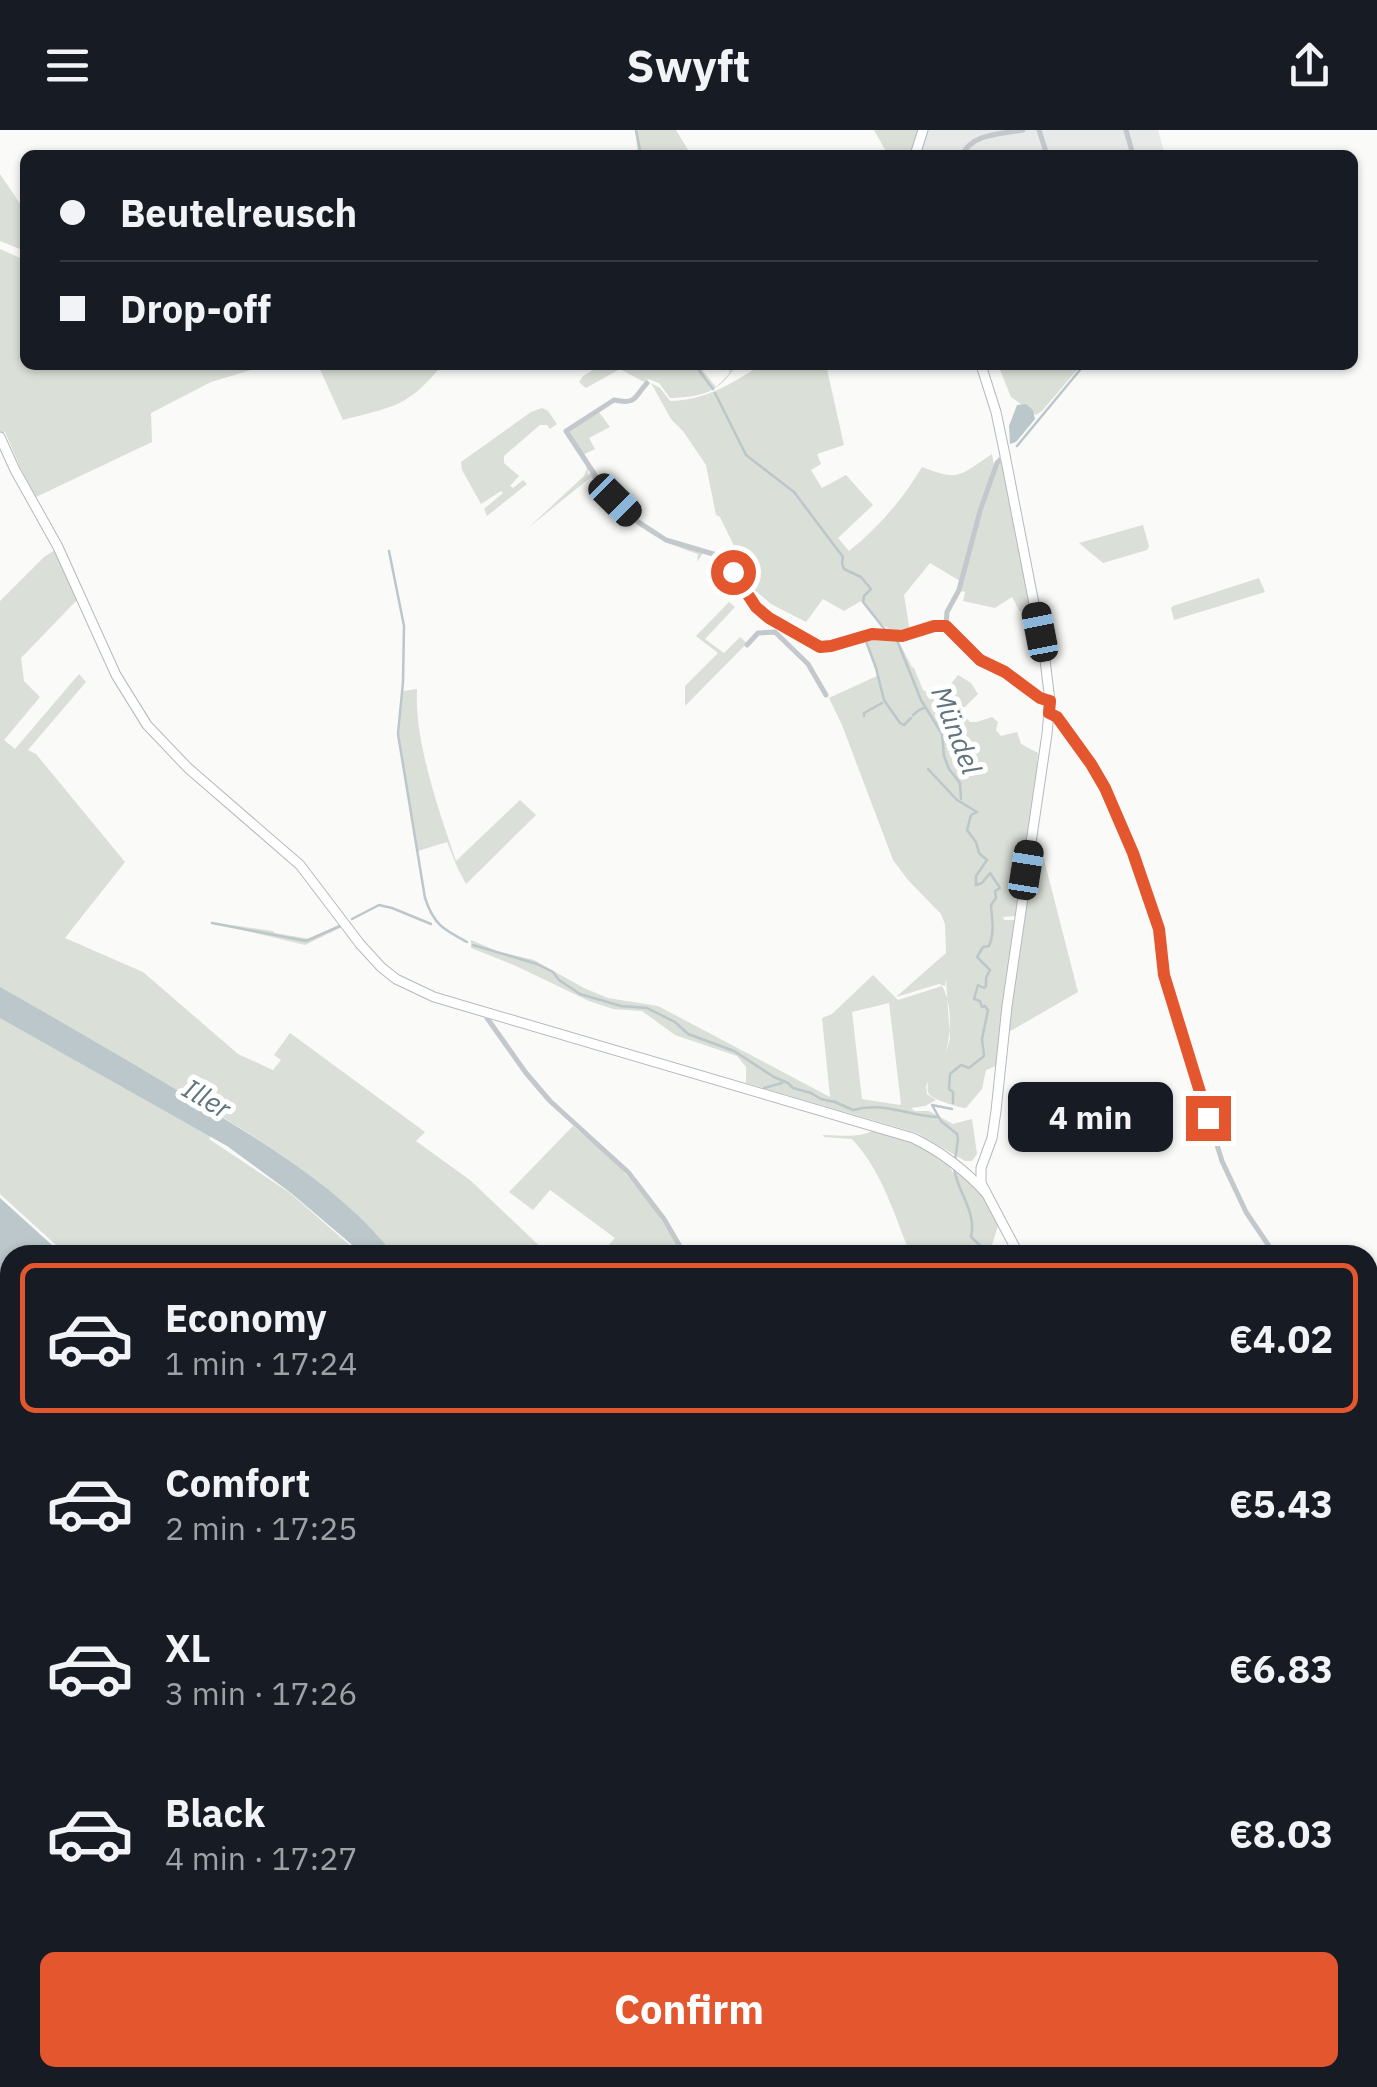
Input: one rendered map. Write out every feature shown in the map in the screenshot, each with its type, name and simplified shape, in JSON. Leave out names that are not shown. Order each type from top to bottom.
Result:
[{"type":"main road","points":[[983,370],[1005,455],[1050,701],[1006,1006],[994,1125],[980,1168],[981,1184],[1014,1245]]},
{"type":"main road","points":[[0,437],[58,546],[116,675],[136,708],[162,742],[300,865],[382,967],[415,989],[486,1012],[913,1138],[949,1159],[986,1193]]},
{"type":"main road","points":[[966,1172],[988,1151]]},
{"type":"main road","points":[[966,1172],[980,1168]]},
{"type":"street","points":[[965,150],[979,138],[1023,130]]},
{"type":"street","points":[[647,383],[633,400],[614,400],[566,431],[615,500],[651,531],[666,540],[720,556],[756,607],[820,647],[872,634],[902,636],[946,626],[980,660],[1050,701]]},
{"type":"street","points":[[946,626],[980,510],[997,463],[1005,455]]},
{"type":"street","points":[[775,632],[780,625]]},
{"type":"street","points":[[747,644],[758,633],[775,632],[806,663],[826,695]]},
{"type":"street","points":[[1049,713],[1057,717],[1091,764],[1119,818],[1159,929],[1164,975],[1222,1160],[1246,1212],[1268,1245]]},
{"type":"street","points":[[486,1012],[526,1073],[550,1101],[628,1172],[679,1245]]},
{"type":"shaded area","points":[[635,130],[676,130],[688,150],[637,150]]},
{"type":"shaded area","points":[[874,130],[918,130],[912,150],[885,150]]},
{"type":"shaded area","points":[[927,130],[1158,130],[1164,150],[921,150]]},
{"type":"shaded area","points":[[0,174],[20,204],[20,249],[0,241]]},
{"type":"shaded area","points":[[0,249],[20,258],[20,370],[251,370],[211,382],[151,413],[152,442],[36,497],[5,432],[0,434]]},
{"type":"shaded area","points":[[320,370],[437,370],[409,398],[343,420]]},
{"type":"shaded area","points":[[593,370],[618,370],[586,388],[579,382]]},
{"type":"shaded area","points":[[622,370],[702,370],[716,387],[733,370],[715,388],[693,396],[670,398],[659,383],[648,379],[644,382]]},
{"type":"shaded area","points":[[753,370],[827,370],[844,445],[817,454],[821,464],[811,470],[822,488],[846,475],[873,505],[838,538],[849,551],[889,512],[922,467],[959,474],[992,454],[994,466],[960,581],[930,563],[904,595],[910,632],[888,628],[861,601],[844,611],[823,599],[806,622],[771,604],[742,582],[736,571],[735,548],[716,515],[706,465],[671,419],[651,383],[670,401],[695,398]]},
{"type":"shaded area","points":[[1000,370],[1077,370],[1036,415],[1011,397]]},
{"type":"shaded area","points":[[1026,404],[1035,419],[1010,444],[1009,426],[1017,405]]},
{"type":"shaded area","points":[[542,408],[557,424],[550,429],[540,425],[504,456],[504,463],[519,476],[510,486],[513,488],[523,480],[527,484],[487,516],[484,509],[503,493],[481,504],[461,462]]},
{"type":"shaded area","points":[[599,412],[610,427],[589,438],[595,449],[583,455],[569,432]]},
{"type":"shaded area","points":[[1002,462],[1031,605],[1020,612],[1012,597],[995,608],[963,601],[965,592],[961,591],[975,534],[998,464]]},
{"type":"shaded area","points":[[585,463],[587,475],[591,472],[640,522],[670,541],[703,553],[697,562],[698,554],[664,541],[638,525],[591,477],[528,528],[584,476]]},
{"type":"shaded area","points":[[1143,525],[1147,550],[1103,563],[1079,543]]},
{"type":"shaded area","points":[[55,550],[78,599],[21,658],[24,681],[40,697],[4,740],[15,749],[79,674],[86,682],[28,750],[36,754],[125,862],[65,938],[143,972],[238,1054],[273,1070],[281,1060],[274,1055],[290,1033],[425,1132],[416,1141],[470,1180],[538,1245],[385,1245],[337,1197],[224,1118],[209,1139],[290,1193],[350,1245],[56,1245],[0,1194],[0,601]]},
{"type":"shaded area","points":[[1259,578],[1265,592],[1174,620],[1173,606]]},
{"type":"shaded area","points":[[729,602],[735,607],[705,639],[724,653],[740,637],[747,643],[685,706],[685,686],[718,653],[696,636]]},
{"type":"shaded area","points":[[866,637],[898,640],[923,690],[934,695],[943,694],[958,675],[971,683],[978,694],[961,711],[970,722],[992,717],[998,722],[996,730],[1001,736],[1017,732],[1021,744],[1038,753],[1016,916],[1003,917],[1015,920],[996,1066],[986,1070],[982,1089],[966,1108],[933,1097],[928,1092],[928,1081],[927,1094],[936,1100],[911,1108],[929,1111],[953,1124],[972,1119],[977,1154],[972,1161],[965,1161],[917,1133],[746,1083],[746,1067],[737,1056],[675,1035],[642,1011],[613,1009],[589,1001],[471,948],[471,940],[534,960],[608,998],[658,1006],[830,1097],[822,1018],[832,1014],[873,975],[898,1000],[942,986],[947,1000],[946,979],[945,986],[939,984],[896,997],[946,953],[945,924],[941,914],[893,860],[829,698],[879,675]],"holes":[[[889,1003],[901,1104],[862,1099],[852,1012]]]},
{"type":"shaded area","points":[[417,689],[419,731],[456,861],[520,800],[536,815],[466,884],[447,842],[418,851],[399,735],[403,691]]},
{"type":"shaded area","points":[[1035,840],[1040,844],[1078,992],[1007,1033]]},
{"type":"shaded area","points":[[210,922],[310,939],[341,924],[342,927],[305,945]]},
{"type":"shaded area","points":[[0,987],[278,1153],[352,1210],[385,1245],[352,1245],[227,1146],[0,1018]]},
{"type":"shaded area","points":[[573,1126],[617,1163],[677,1245],[609,1245],[615,1238],[550,1190],[533,1210],[509,1192]]},
{"type":"shaded area","points":[[875,1129],[908,1139],[940,1155],[953,1173],[961,1172],[999,1222],[992,1245],[907,1245],[887,1194],[863,1152],[852,1139],[823,1135]]},
{"type":"shaded area","points":[[0,1198],[52,1245],[0,1245]]},
{"type":"waterway","points":[[636,130],[640,150]]},
{"type":"waterway","points":[[699,370],[713,389]]},
{"type":"waterway","points":[[1017,446],[1080,370]]},
{"type":"waterway","points":[[715,393],[746,455],[794,492],[843,557],[844,569],[861,577],[871,589],[863,602],[886,631],[893,633]]},
{"type":"waterway","points":[[389,551],[404,626],[398,734],[425,898],[440,925],[467,942]]},
{"type":"waterway","name":"Mündel","points":[[896,638],[921,700],[942,734],[944,756],[960,783],[961,799]]},
{"type":"waterway","points":[[866,641],[884,700],[900,723],[904,725],[911,718]]},
{"type":"waterway","points":[[864,716],[882,703]]},
{"type":"waterway","points":[[913,715],[924,708]]},
{"type":"waterway","name":"Mündel","points":[[928,769],[957,800],[977,812],[971,815],[967,830],[987,860],[976,876],[976,885],[990,873],[1000,888],[995,891],[991,905],[991,941],[977,957],[990,970],[986,986],[978,985],[974,999],[988,1010],[982,1039],[984,1056],[969,1068],[961,1065],[950,1074],[953,1103]]},
{"type":"waterway","points":[[352,919],[379,905],[431,924]]},
{"type":"waterway","points":[[212,923],[306,941],[340,926]]},
{"type":"waterway","points":[[473,945],[537,964],[580,994],[621,1006],[647,1008],[675,1022],[688,1034],[734,1051],[793,1088],[821,1099],[853,1110],[885,1108],[937,1117]]},
{"type":"waterway","points":[[764,1088],[782,1083]]},
{"type":"waterway","name":"Mündel","points":[[952,1109],[932,1105],[941,1121],[957,1134],[955,1160]]},
{"type":"waterway","name":"Mündel","points":[[954,1168],[969,1210],[971,1237],[980,1245]]},
{"type":"route","points":[[733,572],[756,607],[820,647],[872,634],[902,636],[946,626],[980,660],[1050,701],[1049,713],[1057,717],[1091,764],[1119,818],[1159,929],[1164,975],[1208,1118]]},
{"type":"water label","name":"Iller","points":[[207,1098]]}]
